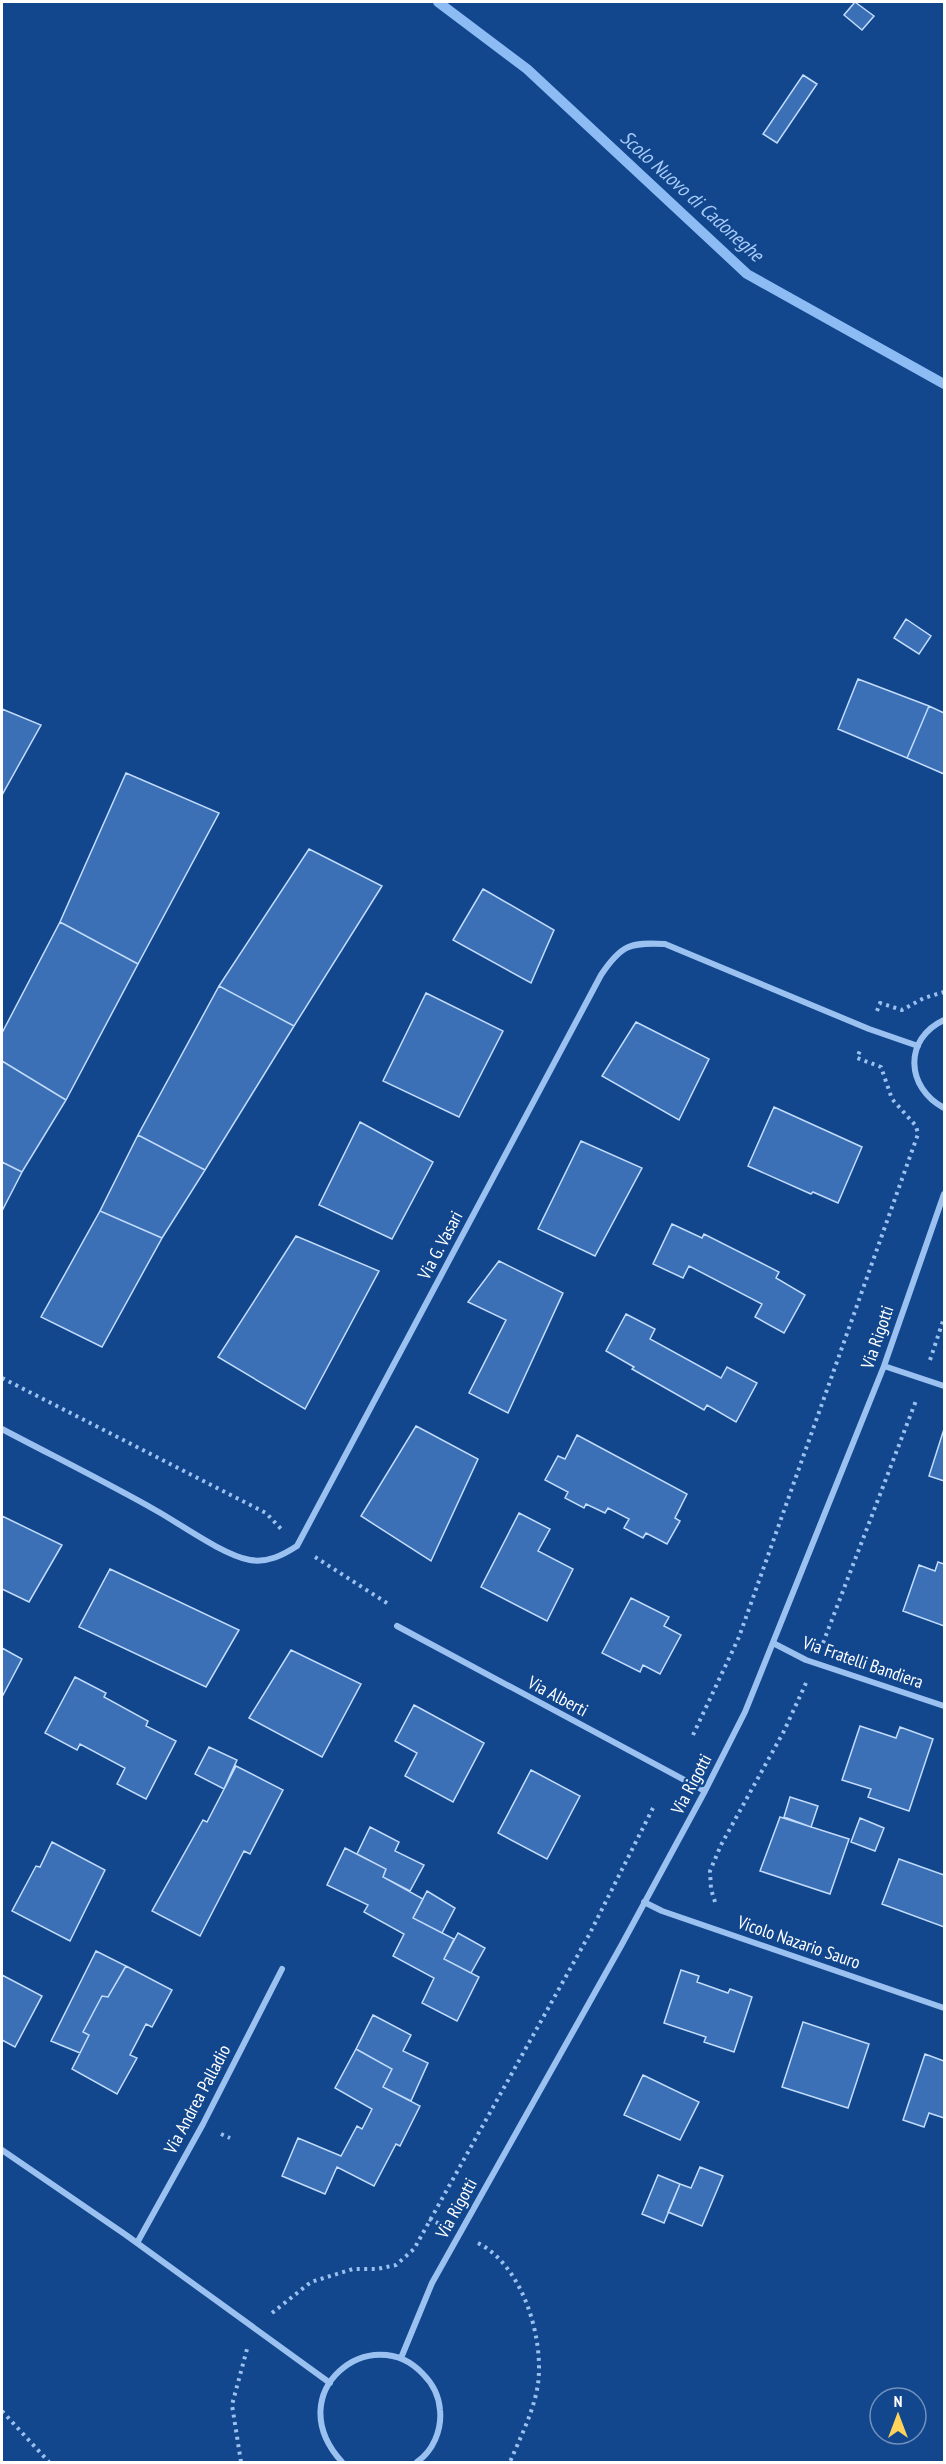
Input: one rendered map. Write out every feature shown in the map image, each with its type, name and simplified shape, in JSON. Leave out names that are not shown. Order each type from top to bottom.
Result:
[{"type":"street","name":"Via G. Vasari","points":[[2,1429],[155,1510],[235,1556],[251,1560],[268,1560],[283,1554],[297,1546],[590,995],[613,956],[627,946],[641,943],[665,944],[869,1029],[918,1046]]},
{"type":"street","points":[[945,1020],[925,1034],[918,1046],[915,1071],[918,1083],[925,1094],[945,1108]]},
{"type":"street","name":"Via Rigotti","points":[[401,2358],[442,2263],[644,1902],[745,1712],[884,1366],[945,1194]]},
{"type":"street","points":[[884,1366],[945,1386]]},
{"type":"street","name":"Via Alberti","points":[[397,1626],[705,1791]]},
{"type":"street","name":"Via Fratelli Bandiera","points":[[773,1643],[815,1663],[945,1706]]},
{"type":"street","name":"Vicolo Nazario Sauro","points":[[644,1902],[662,1911],[945,2008]]},
{"type":"street","name":"Via Andrea Palladio","points":[[137,2243],[282,1969]]},
{"type":"street","points":[[2,2150],[137,2243],[330,2383]]},
{"type":"street","points":[[340,2461],[323,2434],[320,2418],[321,2401],[339,2371],[352,2361],[369,2356],[386,2355],[401,2358],[418,2368],[430,2380],[438,2396],[441,2413],[439,2430],[433,2446],[417,2463]]},
{"type":"path","points":[[880,1003],[902,1010],[924,998],[945,992]]},
{"type":"path","points":[[693,1735],[739,1637],[918,1134],[916,1126],[892,1100],[881,1066],[857,1058]]},
{"type":"path","points":[[715,1902],[711,1889],[710,1870],[721,1845],[784,1731],[815,1663],[924,1380],[945,1318]]},
{"type":"path","points":[[2,1378],[266,1513]]},
{"type":"path","points":[[330,1567],[404,1614],[397,1626]]},
{"type":"path","points":[[271,2313],[311,2282],[353,2269],[377,2269],[396,2265],[414,2249],[589,1935],[653,1808]]},
{"type":"path","points":[[488,2248],[508,2271],[526,2300],[535,2327],[539,2356],[538,2385],[510,2463]]},
{"type":"path","points":[[241,2463],[232,2405],[246,2351]]},
{"type":"path","points":[[2,2411],[49,2463]]},
{"type":"building","points":[[855,2],[874,16],[862,30],[844,15]]},
{"type":"building","points":[[803,75],[817,84],[777,143],[763,134]]},
{"type":"building","points":[[906,619],[931,636],[919,654],[894,638]]},
{"type":"building","points":[[858,679],[929,706],[907,758],[838,729]]},
{"type":"building","points":[[929,706],[944,713],[944,774],[907,758]]},
{"type":"building","points":[[2,709],[41,725],[2,795]]},
{"type":"building","points":[[126,773],[219,813],[138,964],[60,922]]},
{"type":"building","points":[[309,849],[382,886],[294,1026],[219,986]]},
{"type":"building","points":[[483,889],[554,930],[531,983],[453,940]]},
{"type":"building","points":[[60,922],[138,964],[66,1100],[2,1061],[2,1033]]},
{"type":"building","points":[[219,986],[294,1026],[205,1170],[138,1135]]},
{"type":"building","points":[[426,993],[503,1031],[459,1117],[383,1081]]},
{"type":"building","points":[[636,1022],[709,1059],[679,1120],[602,1076]]},
{"type":"building","points":[[2,1061],[66,1100],[22,1172],[2,1162]]},
{"type":"building","points":[[774,1107],[862,1147],[838,1203],[813,1192],[811,1194],[748,1166]]},
{"type":"building","points":[[360,1122],[433,1162],[392,1239],[319,1205]]},
{"type":"building","points":[[138,1135],[205,1170],[162,1238],[100,1211]]},
{"type":"building","points":[[581,1141],[642,1168],[595,1256],[538,1229]]},
{"type":"building","points":[[2,1162],[22,1172],[2,1211]]},
{"type":"building","points":[[100,1211],[162,1238],[102,1347],[41,1317]]},
{"type":"building","points":[[672,1224],[702,1238],[704,1234],[779,1272],[776,1278],[805,1295],[784,1333],[755,1317],[762,1304],[689,1266],[683,1278],[653,1264]]},
{"type":"building","points":[[296,1236],[379,1271],[305,1409],[218,1357]]},
{"type":"building","points":[[499,1261],[563,1293],[508,1413],[469,1393],[506,1320],[468,1302]]},
{"type":"building","points":[[626,1314],[655,1329],[650,1339],[721,1378],[727,1367],[757,1383],[736,1422],[707,1405],[704,1410],[632,1369],[634,1367],[606,1351]]},
{"type":"building","points":[[416,1426],[478,1459],[431,1561],[361,1516]]},
{"type":"building","points":[[944,1429],[944,1481],[929,1476]]},
{"type":"building","points":[[577,1435],[687,1494],[675,1518],[680,1521],[667,1544],[646,1533],[643,1538],[624,1528],[629,1519],[608,1508],[605,1513],[586,1504],[584,1508],[565,1498],[568,1492],[545,1480],[558,1456],[565,1459]]},
{"type":"building","points":[[519,1513],[550,1529],[538,1551],[573,1569],[547,1621],[481,1587]]},
{"type":"building","points":[[2,1516],[62,1545],[29,1602],[2,1589]]},
{"type":"building","points":[[938,1562],[944,1564],[944,1626],[903,1611],[919,1565],[935,1571]]},
{"type":"building","points":[[110,1569],[239,1630],[206,1687],[79,1627]]},
{"type":"building","points":[[631,1598],[669,1617],[664,1626],[681,1635],[660,1674],[643,1665],[640,1672],[602,1653]]},
{"type":"building","points":[[2,1648],[22,1659],[2,1697]]},
{"type":"building","points":[[291,1650],[361,1684],[322,1757],[249,1718]]},
{"type":"building","points":[[75,1677],[106,1693],[104,1697],[148,1721],[146,1726],[176,1741],[146,1799],[117,1784],[125,1768],[80,1744],[77,1750],[45,1733]]},
{"type":"building","points":[[414,1705],[484,1743],[453,1802],[405,1776],[417,1753],[395,1741]]},
{"type":"building","points":[[860,1726],[896,1738],[900,1727],[933,1739],[909,1811],[868,1797],[871,1789],[842,1780]]},
{"type":"building","points":[[209,1747],[237,1760],[224,1789],[195,1774]]},
{"type":"building","points":[[236,1766],[283,1790],[250,1854],[244,1851],[200,1936],[152,1911],[203,1820],[207,1822]]},
{"type":"building","points":[[531,1770],[580,1796],[547,1859],[498,1833]]},
{"type":"building","points":[[790,1797],[818,1806],[811,1827],[784,1817]]},
{"type":"building","points":[[780,1817],[849,1839],[830,1894],[760,1871]]},
{"type":"building","points":[[860,1818],[884,1828],[875,1851],[851,1842]]},
{"type":"building","points":[[370,1827],[399,1842],[395,1851],[424,1865],[410,1891],[383,1877],[386,1869],[357,1854]]},
{"type":"building","points":[[52,1842],[105,1870],[70,1941],[12,1911],[36,1866],[40,1867]]},
{"type":"building","points":[[345,1848],[386,1869],[383,1877],[423,1899],[413,1918],[454,1939],[444,1959],[479,1977],[457,2021],[422,2003],[434,1978],[393,1956],[404,1934],[364,1912],[368,1905],[327,1885]]},
{"type":"building","points":[[899,1859],[944,1875],[944,1927],[882,1904]]},
{"type":"building","points":[[427,1891],[455,1908],[442,1933],[413,1918]]},
{"type":"building","points":[[458,1933],[485,1948],[471,1973],[444,1959]]},
{"type":"building","points":[[96,1951],[126,1966],[108,1997],[102,1996],[83,2032],[89,2035],[80,2053],[51,2041]]},
{"type":"building","points":[[126,1966],[172,1990],[152,2027],[146,2024],[130,2055],[137,2058],[117,2094],[72,2069],[89,2035],[83,2032],[102,1996],[108,1997]]},
{"type":"building","points":[[681,1970],[699,1976],[697,1982],[728,1993],[730,1989],[752,1997],[734,2052],[704,2042],[706,2037],[664,2023]]},
{"type":"building","points":[[2,1975],[42,1996],[15,2047],[2,2040]]},
{"type":"building","points":[[373,2015],[411,2035],[403,2051],[428,2063],[411,2101],[383,2087],[392,2069],[356,2049]]},
{"type":"building","points":[[803,2022],[869,2044],[848,2108],[782,2087]]},
{"type":"building","points":[[356,2049],[392,2069],[383,2087],[420,2106],[400,2146],[396,2144],[374,2186],[337,2167],[325,2194],[282,2176],[298,2138],[341,2156],[357,2126],[362,2129],[372,2109],[335,2088]]},
{"type":"building","points":[[925,2054],[944,2061],[944,2118],[929,2113],[924,2127],[903,2120]]},
{"type":"building","points":[[643,2075],[699,2102],[680,2140],[624,2115]]},
{"type":"building","points":[[700,2167],[723,2176],[702,2226],[668,2212],[680,2184],[691,2188]]},
{"type":"building","points":[[658,2175],[680,2184],[664,2223],[642,2214]]},
{"type":"waterway","name":"Scolo Nuovo di Cadoneghe","points":[[438,2],[527,69],[747,274],[944,384]]}]
